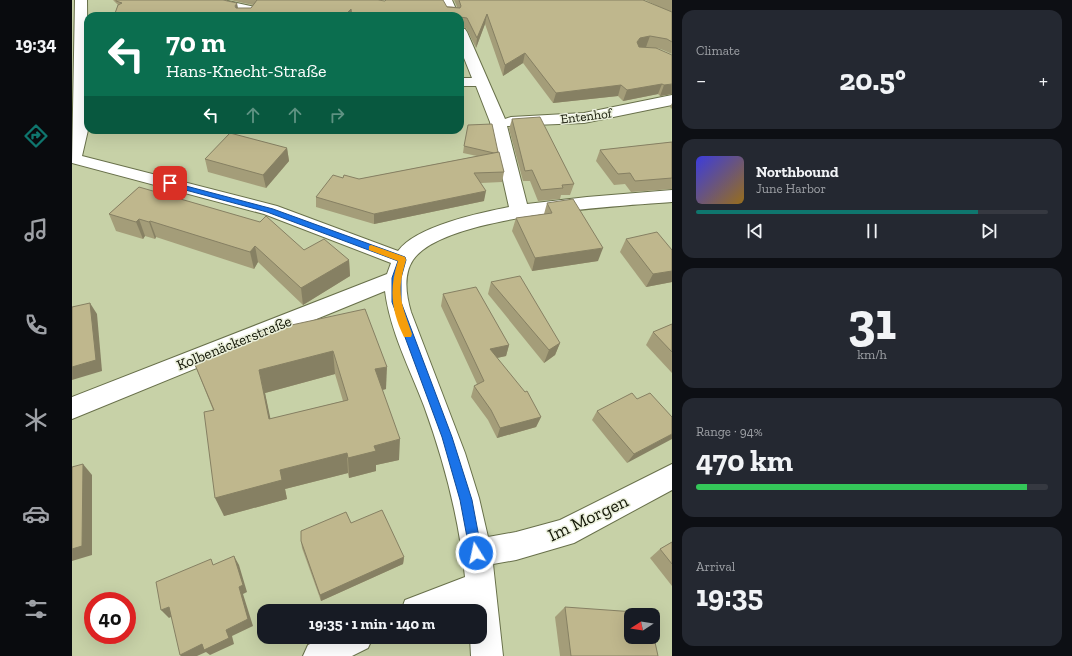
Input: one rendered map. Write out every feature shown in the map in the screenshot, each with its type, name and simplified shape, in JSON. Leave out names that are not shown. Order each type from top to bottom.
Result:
[{"type":"street","points":[[82,0],[84,19]]},
{"type":"street","points":[[446,0],[451,12]]},
{"type":"street","points":[[215,2],[244,12]]},
{"type":"street","points":[[464,41],[498,122],[518,211]]},
{"type":"street","points":[[84,52],[81,126],[78,143],[72,158],[270,210],[399,269]]},
{"type":"street","points":[[464,82],[482,82]]},
{"type":"street","name":"Entenhof","points":[[498,122],[584,118],[672,100]]},
{"type":"street","points":[[487,656],[476,553],[466,500],[445,429],[400,316],[397,302],[399,269],[410,250],[432,236],[471,222],[518,211],[557,205],[672,196]]},
{"type":"street","name":"Kolbenäckerstraße","points":[[72,408],[399,269]]},
{"type":"street","name":"Im Morgen","points":[[476,553],[516,546],[564,533],[672,476]]},
{"type":"street","points":[[434,604],[480,586]]},
{"type":"street","points":[[319,656],[344,644]]},
{"type":"building","points":[[223,0],[237,3],[235,6],[236,8],[251,8],[257,0],[443,0],[447,7],[460,8],[461,6],[459,0],[643,0],[672,12],[672,42],[667,39],[650,36],[640,38],[637,42],[639,47],[656,48],[672,55],[672,84],[662,84],[627,90],[621,85],[556,93],[525,53],[505,65],[487,14],[477,38],[467,18],[464,18],[464,12],[351,12],[351,9],[348,12],[115,12],[118,5],[122,3],[116,1]]},
{"type":"building","points":[[540,117],[574,184],[562,185],[563,188],[541,190],[532,170],[525,171],[512,119]]},
{"type":"building","points":[[492,124],[498,152],[494,153],[464,146],[468,125]]},
{"type":"building","points":[[229,134],[287,148],[263,175],[205,159]]},
{"type":"building","points":[[672,142],[672,178],[635,181],[630,173],[618,174],[600,150]]},
{"type":"building","points":[[499,152],[504,172],[474,173],[486,191],[374,214],[316,197],[333,175],[343,178],[344,175],[359,179]]},
{"type":"building","points":[[139,187],[260,222],[266,216],[304,250],[324,239],[349,260],[301,288],[255,246],[250,252],[150,221],[139,219],[136,222],[109,214]]},
{"type":"building","points":[[573,199],[603,248],[535,258],[516,218],[552,213],[547,203]]},
{"type":"building","points":[[657,232],[672,250],[672,271],[653,274],[626,239]]},
{"type":"building","points":[[520,276],[560,343],[549,350],[491,282]]},
{"type":"building","points":[[476,287],[509,345],[490,349],[525,392],[527,391],[541,417],[500,428],[491,410],[474,386],[484,381],[443,294]]},
{"type":"building","points":[[90,303],[96,360],[72,367],[72,307]]},
{"type":"building","points":[[365,309],[387,367],[375,369],[400,439],[374,446],[376,451],[348,458],[347,453],[280,470],[282,480],[215,498],[204,412],[214,410],[193,360],[264,331]],"holes":[[[333,351],[348,400],[269,419],[259,370]]]},
{"type":"building","points":[[672,324],[672,352],[653,332]]},
{"type":"building","points":[[632,393],[637,399],[650,393],[672,417],[672,434],[634,454],[597,411]]},
{"type":"building","points":[[83,464],[82,546],[72,549],[72,467]]},
{"type":"building","points":[[382,510],[404,557],[320,595],[301,541],[301,531],[346,512],[351,523]]},
{"type":"building","points":[[672,542],[672,564],[660,549]]},
{"type":"building","points":[[234,556],[243,585],[239,587],[248,619],[226,630],[229,638],[204,650],[202,644],[180,655],[169,607],[161,610],[156,582],[211,559],[213,565]]},
{"type":"building","points":[[565,607],[624,611],[624,644],[655,644],[658,656],[571,656]]},
{"type":"slow traffic","points":[[371,248],[402,260],[397,278],[396,290],[400,316],[408,334]]},
{"type":"route","points":[[170,183],[270,210],[402,260],[397,278],[396,290],[400,316],[432,393],[447,437],[466,500],[476,553]]}]
